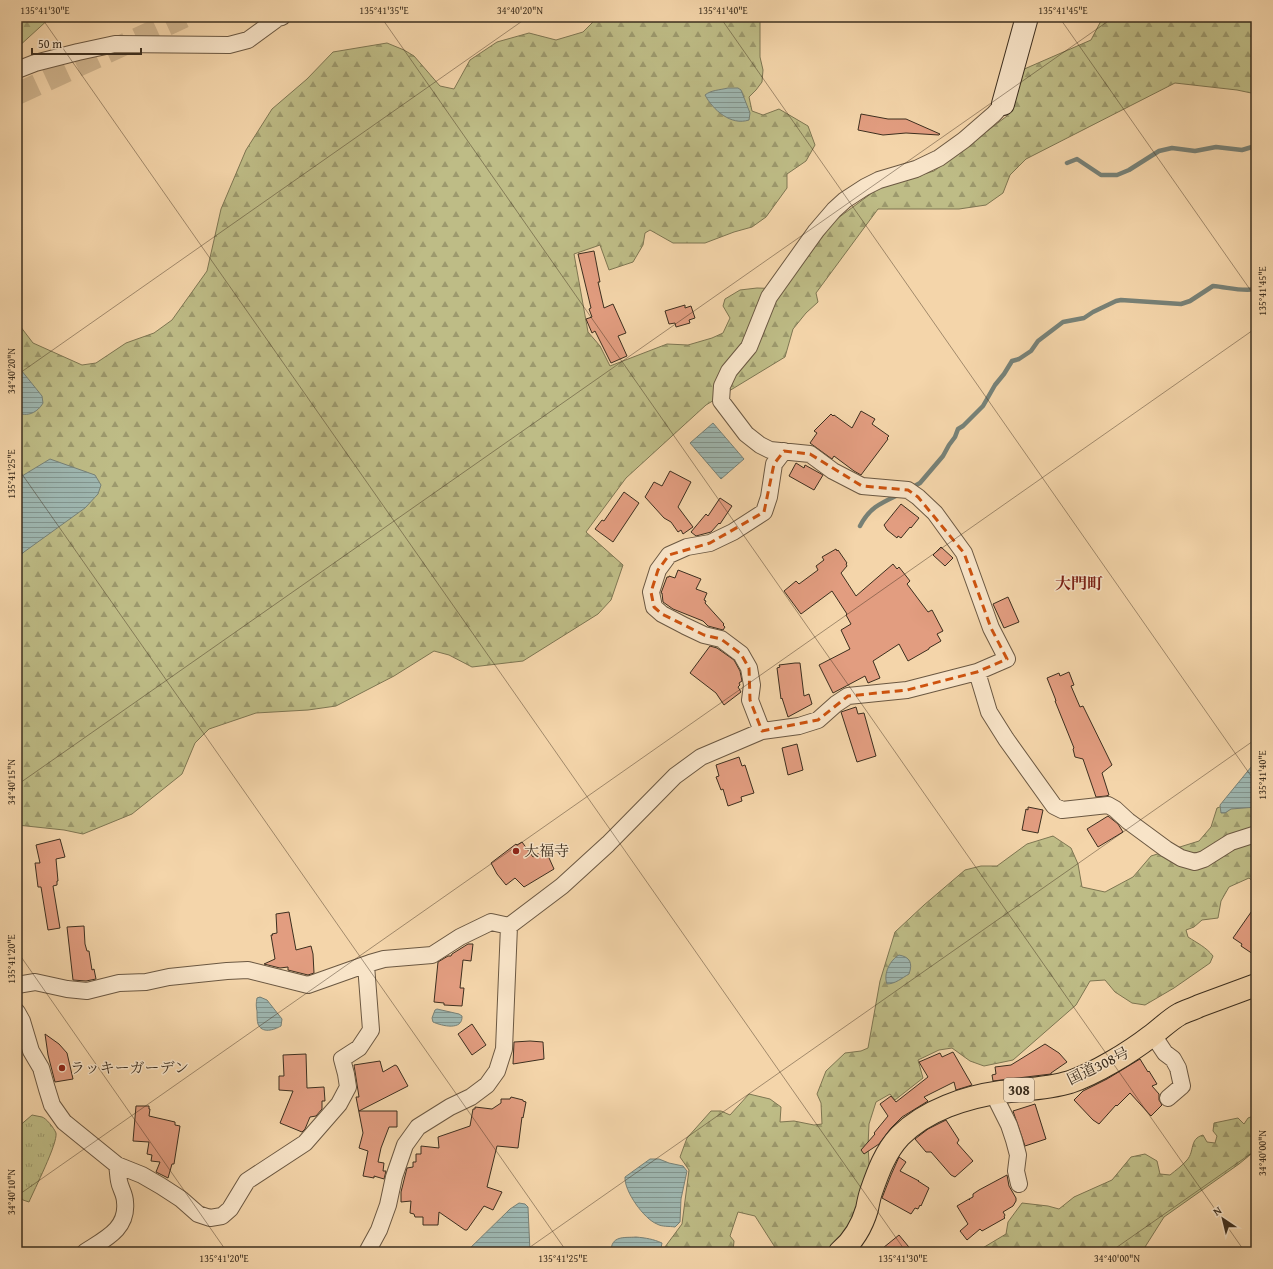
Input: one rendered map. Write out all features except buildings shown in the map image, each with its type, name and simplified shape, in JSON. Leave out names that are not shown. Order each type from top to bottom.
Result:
[{"type":"highway","name":"国道308号","points":[[840,1252],[849,1244],[860,1228],[867,1211],[871,1193],[882,1162],[901,1136],[912,1126],[938,1110],[965,1100],[1070,1082],[1102,1067],[1153,1035],[1180,1014],[1256,985]]},
{"type":"street","points":[[17,70],[35,63],[114,44],[229,45],[248,40],[278,18],[282,17]]},
{"type":"street","points":[[17,985],[35,982],[67,989],[87,991],[120,983],[146,982],[169,977],[248,970],[308,985],[384,959],[432,955],[460,937],[490,922],[509,926],[562,886],[608,844],[675,776],[701,757],[762,732],[799,726],[818,720],[836,704],[848,696],[907,690],[977,672],[1006,659],[990,628],[964,553],[935,513],[918,497],[908,490],[862,486],[833,471],[810,454],[770,450],[760,445],[746,434],[721,402],[722,386],[729,371],[749,347],[769,297],[816,230],[834,210],[845,200],[879,180],[916,168],[939,158],[969,136],[1003,104],[1027,17]]},
{"type":"street","points":[[762,732],[750,700],[752,685],[749,668],[741,654],[721,639],[704,635],[662,614],[654,607],[651,592],[658,570],[669,555],[687,547],[710,543],[733,532],[764,512],[769,497],[774,464],[784,451]]},
{"type":"street","points":[[977,672],[989,712],[1006,739],[1054,806],[1062,810],[1108,804],[1115,808],[1128,821],[1166,848],[1181,858],[1195,862],[1204,859],[1231,842],[1256,834]]},
{"type":"street","points":[[367,1252],[379,1230],[388,1205],[394,1177],[405,1145],[409,1139],[418,1127],[450,1106],[471,1097],[487,1085],[497,1071],[504,1049],[509,926]]},
{"type":"street","points":[[17,1012],[22,1021],[31,1050],[42,1068],[52,1105],[64,1122],[117,1165],[161,1186],[181,1199],[198,1214],[210,1218],[222,1216],[230,1209],[247,1181],[304,1143],[339,1104],[348,1087],[342,1059],[360,1048],[371,1030],[366,964]]},
{"type":"street","points":[[1153,1035],[1165,1053],[1173,1059],[1178,1068],[1182,1086],[1168,1098]]},
{"type":"street","points":[[993,1094],[1009,1126],[1014,1140],[1018,1155],[1016,1171],[1019,1184]]},
{"type":"street","points":[[85,1252],[119,1228],[124,1218],[125,1201],[119,1181],[117,1165]]},
{"type":"highlighted area","points":[[784,451],[810,454],[862,486],[908,490],[918,497],[964,553],[991,628],[1007,659],[977,672],[907,690],[848,696],[818,720],[762,731],[750,700],[749,668],[741,654],[721,639],[704,635],[662,614],[654,607],[651,592],[658,570],[669,555],[710,543],[764,512],[774,464]]},
{"type":"green space","points":[[17,17],[51,17],[17,48]]},
{"type":"green space","points":[[598,17],[760,17],[760,57],[763,70],[762,82],[749,97],[752,111],[763,115],[779,109],[808,126],[815,145],[806,161],[787,174],[787,188],[766,217],[752,227],[705,243],[673,243],[650,230],[645,233],[643,245],[633,262],[609,270],[600,245],[574,254],[588,332],[600,346],[610,366],[667,344],[688,345],[723,333],[730,318],[723,306],[725,299],[740,290],[757,288],[784,289],[834,221],[880,187],[934,171],[1007,116],[1022,70],[1091,40],[1103,17],[1256,17],[1256,94],[1237,90],[1175,83],[1026,159],[1010,175],[1003,193],[986,205],[959,209],[878,209],[816,293],[818,302],[806,313],[793,329],[785,357],[706,405],[626,478],[586,532],[623,565],[611,600],[598,614],[523,661],[472,667],[449,655],[434,651],[394,676],[336,706],[308,710],[256,713],[209,729],[195,743],[182,774],[132,814],[83,834],[64,830],[17,825],[17,322],[33,343],[82,365],[96,363],[126,343],[154,333],[172,320],[207,271],[221,209],[246,150],[272,109],[307,79],[333,52],[387,43],[414,56],[440,86],[454,89],[470,60],[497,42],[529,33],[556,40],[583,32]]},
{"type":"green space","points":[[1247,797],[1256,803],[1256,884],[1249,878],[1229,887],[1221,901],[1218,918],[1202,920],[1194,927],[1186,930],[1188,937],[1213,956],[1210,963],[1174,988],[1145,1005],[1132,1003],[1115,992],[1105,980],[1090,981],[1076,1005],[1013,1060],[984,1066],[970,1061],[952,1048],[939,1050],[918,1060],[923,1078],[895,1100],[890,1094],[876,1102],[869,1124],[868,1146],[870,1179],[858,1221],[832,1248],[825,1252],[778,1252],[755,1216],[738,1212],[730,1236],[734,1241],[733,1252],[658,1252],[662,1251],[682,1224],[689,1170],[680,1157],[687,1138],[711,1111],[721,1111],[730,1115],[749,1094],[770,1099],[781,1107],[780,1122],[794,1121],[814,1125],[822,1124],[821,1103],[817,1094],[826,1071],[845,1053],[861,1051],[868,1048],[880,981],[895,932],[965,870],[981,866],[997,866],[1027,844],[1053,836],[1071,848],[1078,864],[1082,887],[1105,892],[1133,877],[1151,856],[1199,841],[1211,827],[1217,808]]},
{"type":"green space","points":[[32,1115],[44,1118],[54,1129],[56,1138],[50,1156],[29,1202],[23,1200],[17,1193],[17,1128]]},
{"type":"green space","points":[[1256,1115],[1256,1150],[1239,1164],[1164,1217],[1145,1247],[1145,1252],[976,1252],[1006,1234],[1008,1222],[1022,1203],[1048,1206],[1059,1209],[1074,1197],[1112,1180],[1131,1157],[1145,1154],[1157,1161],[1160,1174],[1170,1175],[1187,1160],[1196,1139],[1203,1135],[1207,1142],[1215,1143],[1217,1136],[1213,1131],[1214,1123],[1238,1118],[1244,1124],[1248,1118]]},
{"type":"water","points":[[738,88],[741,90],[750,113],[749,120],[736,121],[729,119],[708,101],[705,95],[713,91]]},
{"type":"water","points":[[17,365],[42,396],[43,403],[32,413],[21,414],[17,412]]},
{"type":"water","points":[[713,423],[744,459],[721,479],[690,443]]},
{"type":"water","points":[[50,459],[95,475],[101,485],[98,494],[85,508],[24,552],[17,559],[17,479]]},
{"type":"water","points":[[1256,761],[1256,807],[1231,809],[1225,813],[1221,813],[1220,805]]},
{"type":"water","points":[[899,955],[906,957],[910,961],[911,967],[909,974],[896,982],[887,984],[886,976],[888,968],[893,960]]},
{"type":"water","points":[[260,997],[267,1000],[282,1019],[281,1026],[268,1030],[260,1027],[257,1021],[256,1005],[257,998]]},
{"type":"water","points":[[437,1009],[459,1014],[462,1016],[461,1021],[456,1026],[446,1026],[433,1022],[432,1018],[435,1010]]},
{"type":"water","points":[[650,1159],[659,1159],[683,1166],[687,1171],[681,1199],[680,1222],[675,1227],[661,1226],[646,1217],[631,1197],[628,1190],[625,1177]]},
{"type":"water","points":[[519,1203],[525,1204],[528,1207],[530,1252],[466,1252],[510,1209]]},
{"type":"water","points":[[636,1237],[662,1243],[661,1248],[651,1252],[611,1252],[613,1243],[619,1238]]},
{"type":"waterway","points":[[1067,163],[1077,159],[1101,175],[1117,175],[1129,170],[1159,151],[1172,148],[1195,151],[1216,147],[1242,150],[1256,147]]},
{"type":"waterway","points":[[911,488],[920,483],[943,456],[955,437],[958,429],[983,406],[995,385],[1012,361],[1019,359],[1031,351],[1038,341],[1063,322],[1084,318],[1093,312],[1121,300],[1181,304],[1190,301],[1213,286],[1240,290],[1256,289]]},
{"type":"waterway","points":[[860,526],[872,510],[900,494]]},
{"type":"tunnel","points":[[17,94],[184,17]]},
{"type":"place","name":"大福寺","points":[[516,851]]},
{"type":"place","name":"ラッキーガーデン","points":[[62,1068]]},
{"type":"district","name":"大門町","points":[[1079,583]]}]
